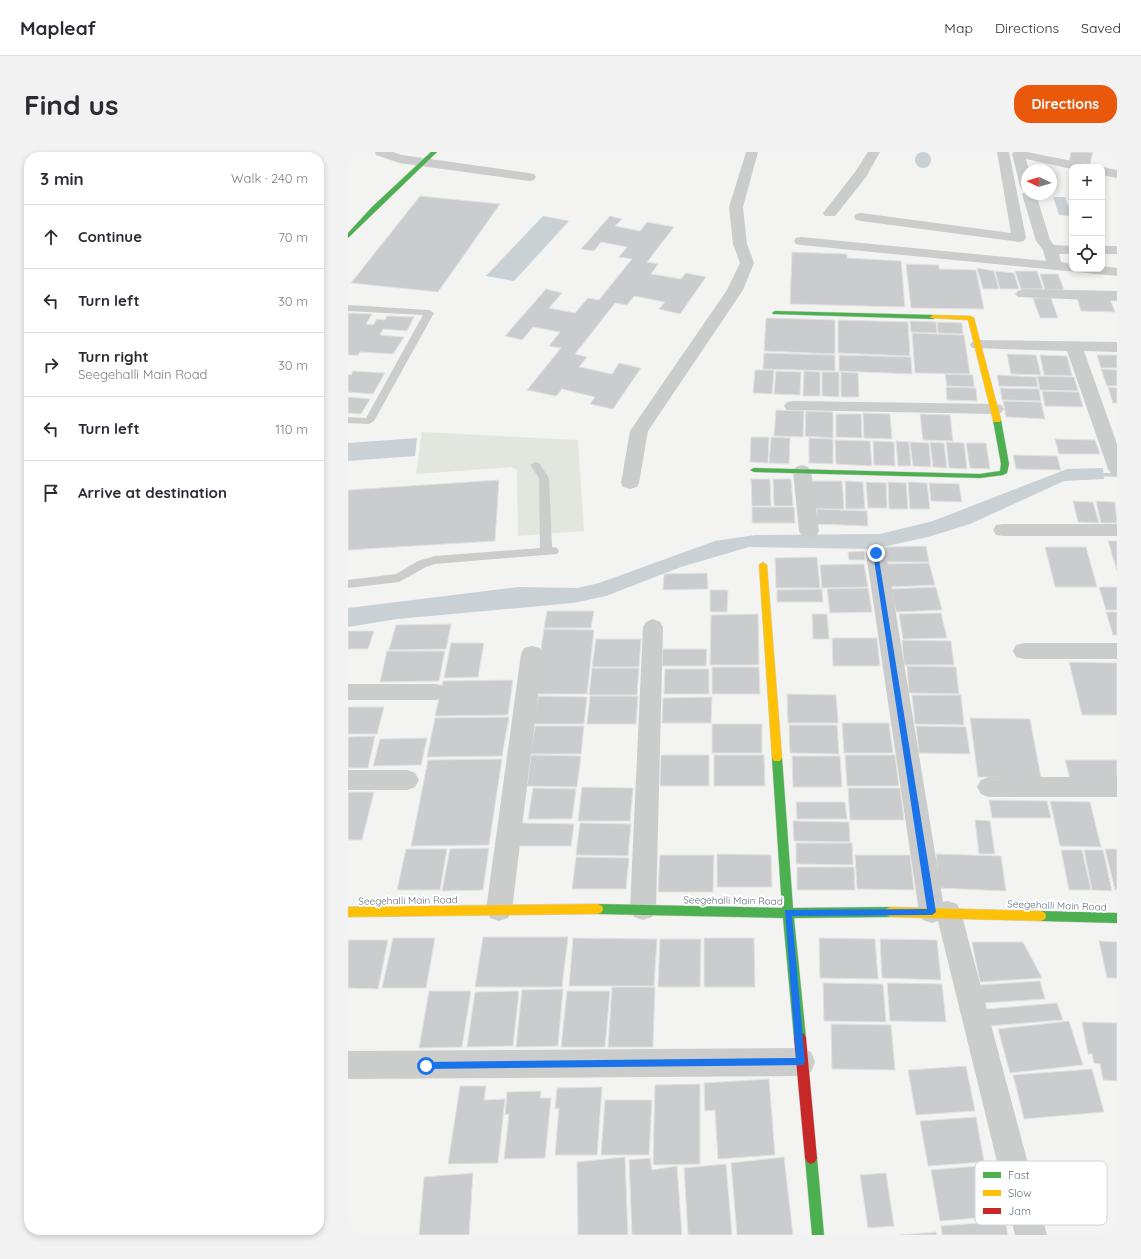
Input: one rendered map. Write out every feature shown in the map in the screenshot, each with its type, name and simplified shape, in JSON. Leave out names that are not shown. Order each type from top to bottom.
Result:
[{"type":"street","points":[[381,152],[399,159],[422,163],[529,177]]},
{"type":"street","points":[[348,236],[374,208],[434,152]]},
{"type":"street","points":[[630,483],[639,431],[735,290],[747,263],[740,244],[736,206],[752,152]]},
{"type":"street","points":[[874,152],[861,174],[830,213],[1019,238],[1003,152]]},
{"type":"street","points":[[1021,165],[1018,154],[1069,164]]},
{"type":"street","points":[[1105,172],[1117,174]]},
{"type":"street","points":[[1032,200],[1043,241],[1050,249],[1055,267]]},
{"type":"street","points":[[852,246],[860,217]]},
{"type":"street","points":[[801,241],[1069,268]]},
{"type":"street","points":[[1050,249],[1069,250]]},
{"type":"street","points":[[1105,250],[1117,250]]},
{"type":"street","points":[[1105,271],[1117,272]]},
{"type":"street","points":[[1023,294],[1117,296]]},
{"type":"street","points":[[754,470],[980,476],[1003,473],[1005,464],[995,409],[971,318],[775,313]]},
{"type":"street","points":[[978,345],[1074,347],[1117,346]]},
{"type":"street","points":[[1074,347],[1110,424],[1117,469]]},
{"type":"street","points":[[793,406],[995,409]]},
{"type":"street","points":[[802,472],[809,531]]},
{"type":"street","points":[[1003,530],[1117,530]]},
{"type":"street","points":[[876,553],[940,912],[1010,1161]]},
{"type":"street","points":[[763,565],[800,1062],[818,1235]]},
{"type":"street","points":[[643,909],[652,627]]},
{"type":"street","points":[[1024,651],[1117,651]]},
{"type":"street","points":[[499,910],[532,654]]},
{"type":"street","points":[[348,692],[436,692]]},
{"type":"street","points":[[348,780],[407,780]]},
{"type":"street","points":[[989,786],[1117,787]]},
{"type":"street","name":"Seegehalli Main Road","points":[[348,912],[643,909],[788,913],[940,912],[1117,918]]},
{"type":"street","points":[[348,1065],[800,1062]]},
{"type":"street","points":[[1028,1225],[1031,1235]]},
{"type":"lane","points":[[348,308],[429,313],[369,421],[348,420]]},
{"type":"lane","points":[[348,584],[399,578],[422,564],[436,560],[550,551],[544,478],[535,465]]},
{"type":"shaded area","points":[[923,152],[930,157],[931,160],[926,167],[923,168],[916,163],[915,160],[920,153]]},
{"type":"shaded area","points":[[1057,197],[1065,197],[1069,208],[1069,216],[1059,215],[1054,200],[1057,200]]},
{"type":"shaded area","points":[[543,216],[569,221],[514,281],[486,276]]},
{"type":"shaded area","points":[[422,432],[578,440],[584,531],[518,536],[517,470],[512,467],[416,474]]},
{"type":"shaded area","points":[[417,438],[415,456],[348,461],[348,443]]},
{"type":"shaded area","points":[[1103,468],[1104,479],[1064,481],[970,524],[928,537],[873,549],[749,547],[681,567],[606,596],[573,603],[397,619],[348,627],[348,608],[519,587],[577,588],[599,583],[715,541],[755,535],[880,534],[933,521],[1067,469]]},
{"type":"building","points":[[1071,152],[1093,152],[1090,164],[1069,162]]},
{"type":"building","points":[[420,196],[500,204],[438,292],[351,283]]},
{"type":"building","points":[[610,216],[622,219],[615,226],[640,231],[647,222],[674,227],[647,262],[658,264],[651,274],[681,279],[686,273],[706,277],[680,314],[659,309],[665,302],[634,296],[627,305],[615,303],[575,354],[587,357],[579,367],[612,374],[619,363],[641,368],[613,409],[590,404],[595,397],[562,389],[556,396],[527,390],[561,348],[549,346],[560,332],[533,327],[522,340],[505,336],[546,289],[562,293],[549,308],[575,313],[588,298],[599,300],[632,259],[619,257],[627,247],[601,242],[594,251],[581,249]]},
{"type":"building","points":[[792,252],[847,254],[847,258],[901,261],[905,307],[790,304]]},
{"type":"building","points":[[906,264],[939,265],[939,269],[976,270],[984,309],[911,308]]},
{"type":"building","points":[[977,268],[994,271],[999,289],[983,289]]},
{"type":"building","points":[[995,271],[1014,273],[1019,289],[1000,289]]},
{"type":"building","points":[[1015,271],[1037,271],[1043,289],[1021,289]]},
{"type":"building","points":[[1040,274],[1058,274],[1064,290],[1045,290]]},
{"type":"building","points":[[1033,298],[1051,298],[1058,318],[1040,318]]},
{"type":"building","points":[[1077,298],[1110,299],[1115,312],[1081,311]]},
{"type":"building","points":[[348,313],[372,314],[366,324],[373,325],[377,319],[385,320],[387,316],[414,317],[407,331],[383,329],[380,335],[404,337],[393,354],[360,352],[358,355],[348,355]]},
{"type":"building","points":[[766,318],[835,320],[835,354],[764,351]]},
{"type":"building","points":[[838,320],[908,322],[910,356],[838,353]]},
{"type":"building","points":[[910,321],[936,322],[937,333],[911,332]]},
{"type":"building","points":[[937,322],[962,323],[963,334],[938,333]]},
{"type":"building","points":[[912,333],[964,335],[970,374],[915,373]]},
{"type":"building","points":[[764,353],[835,355],[835,371],[763,369]]},
{"type":"building","points":[[1007,354],[1036,355],[1041,375],[1011,374]]},
{"type":"building","points":[[839,355],[911,357],[912,374],[839,371]]},
{"type":"building","points":[[1040,355],[1067,356],[1072,376],[1044,375]]},
{"type":"building","points":[[1097,355],[1117,355],[1117,368],[1101,368]]},
{"type":"building","points":[[1101,369],[1117,370],[1117,386],[1107,386]]},
{"type":"building","points":[[755,370],[774,370],[772,394],[753,393]]},
{"type":"building","points":[[353,371],[385,373],[373,394],[348,392],[348,374],[351,375]]},
{"type":"building","points":[[776,371],[801,372],[800,395],[774,394]]},
{"type":"building","points":[[804,371],[820,372],[820,396],[803,396]]},
{"type":"building","points":[[822,372],[839,372],[839,397],[822,396]]},
{"type":"building","points":[[841,372],[858,373],[859,397],[841,397]]},
{"type":"building","points":[[945,374],[973,375],[974,387],[947,386]]},
{"type":"building","points":[[997,375],[1036,377],[1038,387],[999,386]]},
{"type":"building","points":[[1037,376],[1074,377],[1078,391],[1040,390]]},
{"type":"building","points":[[946,387],[976,388],[977,401],[947,400]]},
{"type":"building","points":[[1108,387],[1117,388],[1117,403],[1113,403]]},
{"type":"building","points":[[1000,388],[1039,389],[1041,401],[1002,400]]},
{"type":"building","points":[[1042,391],[1079,392],[1083,407],[1045,406]]},
{"type":"building","points":[[348,397],[370,399],[361,414],[348,413]]},
{"type":"building","points":[[1003,401],[1041,402],[1045,419],[1006,417]]},
{"type":"building","points":[[776,410],[804,411],[803,437],[774,436]]},
{"type":"building","points":[[806,411],[833,412],[833,438],[805,436]]},
{"type":"building","points":[[863,413],[890,414],[892,439],[864,438]]},
{"type":"building","points":[[836,414],[861,414],[862,438],[836,437]]},
{"type":"building","points":[[920,414],[950,415],[953,441],[923,440]]},
{"type":"building","points":[[751,437],[769,437],[768,463],[750,462]]},
{"type":"building","points":[[771,437],[790,438],[789,464],[769,463]]},
{"type":"building","points":[[809,438],[833,439],[833,464],[809,463]]},
{"type":"building","points":[[1055,439],[1095,440],[1100,454],[1059,454]]},
{"type":"building","points":[[835,440],[870,441],[872,466],[836,464]]},
{"type":"building","points":[[873,441],[894,442],[895,466],[874,465]]},
{"type":"building","points":[[896,441],[909,442],[911,466],[898,466]]},
{"type":"building","points":[[910,442],[929,443],[931,467],[913,466]]},
{"type":"building","points":[[930,442],[944,443],[947,468],[933,467]]},
{"type":"building","points":[[946,442],[964,443],[967,469],[949,468]]},
{"type":"building","points":[[966,443],[986,443],[990,469],[970,468]]},
{"type":"building","points":[[1013,455],[1057,456],[1061,470],[1016,469]]},
{"type":"building","points":[[751,479],[770,479],[771,506],[752,506]]},
{"type":"building","points":[[773,479],[791,479],[793,506],[774,506]]},
{"type":"building","points":[[499,480],[495,541],[348,550],[348,490]]},
{"type":"building","points":[[812,481],[842,481],[844,509],[813,509]]},
{"type":"building","points":[[845,481],[863,482],[865,509],[846,509]]},
{"type":"building","points":[[866,482],[886,483],[887,508],[868,508]]},
{"type":"building","points":[[888,482],[906,483],[908,509],[889,509]]},
{"type":"building","points":[[908,482],[927,483],[930,509],[910,509]]},
{"type":"building","points":[[929,483],[959,484],[962,502],[931,501]]},
{"type":"building","points":[[1073,501],[1093,502],[1099,523],[1078,522]]},
{"type":"building","points":[[1096,501],[1115,502],[1117,523],[1101,523]]},
{"type":"building","points":[[752,507],[794,507],[795,523],[752,523]]},
{"type":"building","points":[[817,509],[867,511],[868,526],[816,524]]},
{"type":"building","points":[[1108,541],[1117,541],[1117,571]]},
{"type":"building","points":[[926,546],[929,562],[886,562],[884,547]]},
{"type":"building","points":[[1045,547],[1086,547],[1097,587],[1055,587]]},
{"type":"building","points":[[864,551],[865,560],[849,560],[848,552]]},
{"type":"building","points":[[817,557],[820,588],[776,588],[775,558]]},
{"type":"building","points":[[929,563],[935,585],[891,587],[887,564]]},
{"type":"building","points":[[864,564],[868,587],[822,588],[820,565]]},
{"type":"building","points":[[707,573],[708,589],[663,590],[664,574]]},
{"type":"building","points":[[936,587],[942,610],[896,612],[891,589]]},
{"type":"building","points":[[1099,587],[1117,587],[1117,610],[1106,610]]},
{"type":"building","points":[[868,588],[872,612],[830,613],[827,589]]},
{"type":"building","points":[[822,589],[823,602],[777,602],[777,590]]},
{"type":"building","points":[[710,590],[728,590],[727,612],[710,612]]},
{"type":"building","points":[[547,611],[594,611],[591,628],[544,628]]},
{"type":"building","points":[[1106,612],[1117,612],[1117,635],[1113,635]]},
{"type":"building","points":[[941,613],[947,638],[903,639],[899,614]]},
{"type":"building","points":[[758,614],[759,665],[710,665],[711,615]]},
{"type":"building","points":[[812,614],[827,614],[829,639],[813,639]]},
{"type":"building","points":[[451,624],[446,649],[389,650],[396,625]]},
{"type":"building","points":[[544,629],[594,630],[587,694],[534,694]]},
{"type":"building","points":[[348,631],[374,631],[368,649],[348,649]]},
{"type":"building","points":[[832,638],[877,638],[880,666],[833,666]]},
{"type":"building","points":[[596,639],[641,639],[639,667],[592,667]]},
{"type":"building","points":[[902,640],[951,641],[954,665],[904,665]]},
{"type":"building","points":[[451,643],[484,643],[478,677],[444,678]]},
{"type":"building","points":[[663,649],[707,649],[706,666],[662,666]]},
{"type":"building","points":[[387,651],[445,651],[439,681],[380,682]]},
{"type":"building","points":[[1069,662],[1117,663],[1117,715],[1082,715]]},
{"type":"building","points":[[907,666],[956,667],[959,694],[909,693]]},
{"type":"building","points":[[712,667],[759,667],[760,694],[712,694]]},
{"type":"building","points":[[592,668],[639,668],[637,695],[589,695]]},
{"type":"building","points":[[665,669],[709,669],[709,694],[664,694]]},
{"type":"building","points":[[513,680],[508,715],[435,716],[443,681]]},
{"type":"building","points":[[787,694],[836,695],[838,723],[788,723]]},
{"type":"building","points":[[912,695],[961,695],[964,725],[915,724]]},
{"type":"building","points":[[538,696],[587,697],[584,724],[533,724]]},
{"type":"building","points":[[590,696],[638,696],[636,724],[587,724]]},
{"type":"building","points":[[712,697],[711,723],[662,723],[663,698]]},
{"type":"building","points":[[348,707],[384,707],[377,734],[348,734]]},
{"type":"building","points":[[509,717],[502,756],[427,757],[435,718]]},
{"type":"building","points":[[970,718],[1030,719],[1041,778],[978,777]]},
{"type":"building","points":[[842,723],[889,723],[893,753],[844,753]]},
{"type":"building","points":[[712,724],[762,724],[762,753],[712,753]]},
{"type":"building","points":[[789,725],[837,725],[839,754],[790,753]]},
{"type":"building","points":[[535,726],[584,726],[581,754],[530,754]]},
{"type":"building","points":[[916,726],[966,727],[970,754],[919,753]]},
{"type":"building","points":[[375,736],[368,768],[348,768],[348,737]]},
{"type":"building","points":[[427,738],[421,765],[373,766],[380,739]]},
{"type":"building","points":[[531,755],[581,756],[577,787],[527,786]]},
{"type":"building","points":[[661,755],[709,755],[709,786],[660,786]]},
{"type":"building","points":[[714,755],[764,755],[765,786],[714,786]]},
{"type":"building","points":[[845,755],[895,755],[899,786],[847,786]]},
{"type":"building","points":[[792,756],[840,756],[842,787],[793,787]]},
{"type":"building","points":[[502,759],[489,845],[411,846],[428,760]]},
{"type":"building","points":[[1065,760],[1117,760],[1117,779],[1070,779]]},
{"type":"building","points":[[582,787],[633,788],[630,821],[578,821]]},
{"type":"building","points":[[533,788],[576,789],[572,819],[528,819]]},
{"type":"building","points":[[848,788],[900,788],[904,820],[850,820]]},
{"type":"building","points":[[348,792],[374,792],[362,840],[348,840]]},
{"type":"building","points":[[989,800],[1047,801],[1051,818],[992,818]]},
{"type":"building","points":[[1050,801],[1090,802],[1101,847],[1060,846]]},
{"type":"building","points":[[796,802],[845,802],[847,819],[797,819]]},
{"type":"building","points":[[975,820],[990,821],[995,854],[979,854]]},
{"type":"building","points":[[793,821],[849,822],[850,842],[794,841]]},
{"type":"building","points":[[522,823],[574,824],[571,846],[518,846]]},
{"type":"building","points":[[580,823],[631,824],[628,856],[576,855]]},
{"type":"building","points":[[796,843],[852,843],[853,865],[796,864]]},
{"type":"building","points":[[489,848],[483,890],[442,891],[450,849]]},
{"type":"building","points":[[406,849],[447,849],[440,890],[397,890]]},
{"type":"building","points":[[1105,849],[1117,849],[1117,890],[1115,890]]},
{"type":"building","points":[[1061,850],[1082,850],[1091,890],[1069,890]]},
{"type":"building","points":[[1084,850],[1103,850],[1112,891],[1092,890]]},
{"type":"building","points":[[717,854],[771,855],[772,887],[717,887]]},
{"type":"building","points":[[936,854],[1001,856],[1006,891],[939,888]]},
{"type":"building","points":[[660,855],[714,855],[713,892],[658,892]]},
{"type":"building","points":[[855,855],[910,855],[914,890],[857,889]]},
{"type":"building","points":[[576,857],[629,858],[626,889],[572,889]]},
{"type":"building","points":[[797,867],[854,867],[855,890],[797,890]]},
{"type":"building","points":[[483,937],[568,937],[562,987],[475,987]]},
{"type":"building","points":[[393,938],[435,938],[426,988],[382,988]]},
{"type":"building","points":[[573,938],[657,939],[654,986],[569,986]]},
{"type":"building","points":[[704,938],[754,938],[755,987],[704,987]]},
{"type":"building","points":[[819,938],[875,939],[878,979],[820,978]]},
{"type":"building","points":[[660,939],[701,939],[700,987],[658,987]]},
{"type":"building","points":[[880,939],[937,940],[941,980],[882,978]]},
{"type":"building","points":[[348,940],[388,940],[378,989],[348,988]]},
{"type":"building","points":[[1099,941],[1117,942],[1117,978],[1107,978]]},
{"type":"building","points":[[972,942],[1023,942],[1042,978],[980,982]]},
{"type":"building","points":[[1040,981],[1045,999],[984,1003],[979,985]]},
{"type":"building","points":[[823,983],[883,984],[886,1022],[824,1021]]},
{"type":"building","points":[[887,983],[942,984],[946,1022],[890,1021]]},
{"type":"building","points":[[612,987],[655,987],[653,1047],[608,1047]]},
{"type":"building","points":[[563,989],[558,1046],[516,1047],[522,990]]},
{"type":"building","points":[[429,991],[471,991],[462,1047],[419,1048]]},
{"type":"building","points":[[519,991],[513,1046],[467,1047],[475,992]]},
{"type":"building","points":[[567,991],[610,991],[605,1047],[561,1047]]},
{"type":"building","points":[[1057,1003],[1063,1020],[990,1026],[986,1009]]},
{"type":"building","points":[[1069,1021],[1083,1065],[1010,1073],[998,1029]]},
{"type":"building","points":[[1082,1022],[1117,1023],[1117,1081],[1103,1080],[1100,1064],[1094,1063],[1092,1054],[1088,1054]]},
{"type":"building","points":[[831,1024],[891,1025],[895,1070],[832,1069]]},
{"type":"building","points":[[966,1066],[975,1111],[916,1115],[908,1070]]},
{"type":"building","points":[[1092,1069],[1104,1112],[1024,1119],[1013,1075]]},
{"type":"building","points":[[769,1079],[775,1155],[718,1159],[715,1110],[705,1111],[704,1083]]},
{"type":"building","points":[[700,1084],[700,1164],[653,1165],[655,1085]]},
{"type":"building","points":[[460,1086],[486,1086],[484,1100],[505,1099],[498,1163],[448,1164]]},
{"type":"building","points":[[602,1087],[597,1155],[555,1155],[559,1108],[555,1109],[557,1088]]},
{"type":"building","points":[[541,1091],[540,1098],[551,1098],[545,1158],[504,1159],[509,1114],[505,1115],[507,1092]]},
{"type":"building","points":[[605,1100],[652,1100],[649,1155],[601,1155]]},
{"type":"building","points":[[976,1117],[984,1161],[928,1166],[920,1121]]},
{"type":"building","points":[[625,1157],[628,1235],[578,1235],[577,1162]]},
{"type":"building","points":[[784,1157],[793,1235],[737,1235],[731,1163]]},
{"type":"building","points":[[650,1158],[652,1170],[677,1166],[682,1235],[632,1235],[629,1160]]},
{"type":"building","points":[[726,1164],[732,1235],[688,1235],[684,1168]]},
{"type":"building","points":[[975,1166],[975,1218],[940,1221],[931,1170]]},
{"type":"building","points":[[473,1173],[469,1235],[419,1235],[424,1177]]},
{"type":"building","points":[[886,1173],[894,1226],[868,1228],[860,1175]]},
{"type":"building","points":[[975,1223],[975,1225],[1006,1225],[1008,1235],[942,1235],[941,1226]]},
{"type":"building","points":[[936,1232],[937,1235],[899,1235]]},
{"type":"waterway","points":[[1094,475],[1117,475]]},
{"type":"traffic: fast","points":[[348,236],[374,208],[434,152]]},
{"type":"traffic: fast","points":[[775,313],[933,317]]},
{"type":"traffic: fast","points":[[754,470],[980,476],[1003,473],[1005,464],[997,420]]},
{"type":"traffic: fast","points":[[777,758],[788,913],[800,1038]]},
{"type":"traffic: fast","points":[[598,909],[788,913],[890,912]]},
{"type":"traffic: fast","points":[[1041,916],[1117,918]]},
{"type":"traffic: fast","points":[[811,1158],[818,1235]]},
{"type":"traffic: slow","points":[[933,317],[971,318],[997,420]]},
{"type":"traffic: slow","points":[[763,565],[777,758]]},
{"type":"traffic: slow","points":[[348,912],[598,909]]},
{"type":"traffic: slow","points":[[890,912],[1041,916]]},
{"type":"traffic: jam","points":[[800,1038],[811,1158]]},
{"type":"route","points":[[426,1066],[800,1062],[788,913],[932,912],[876,553]]}]
